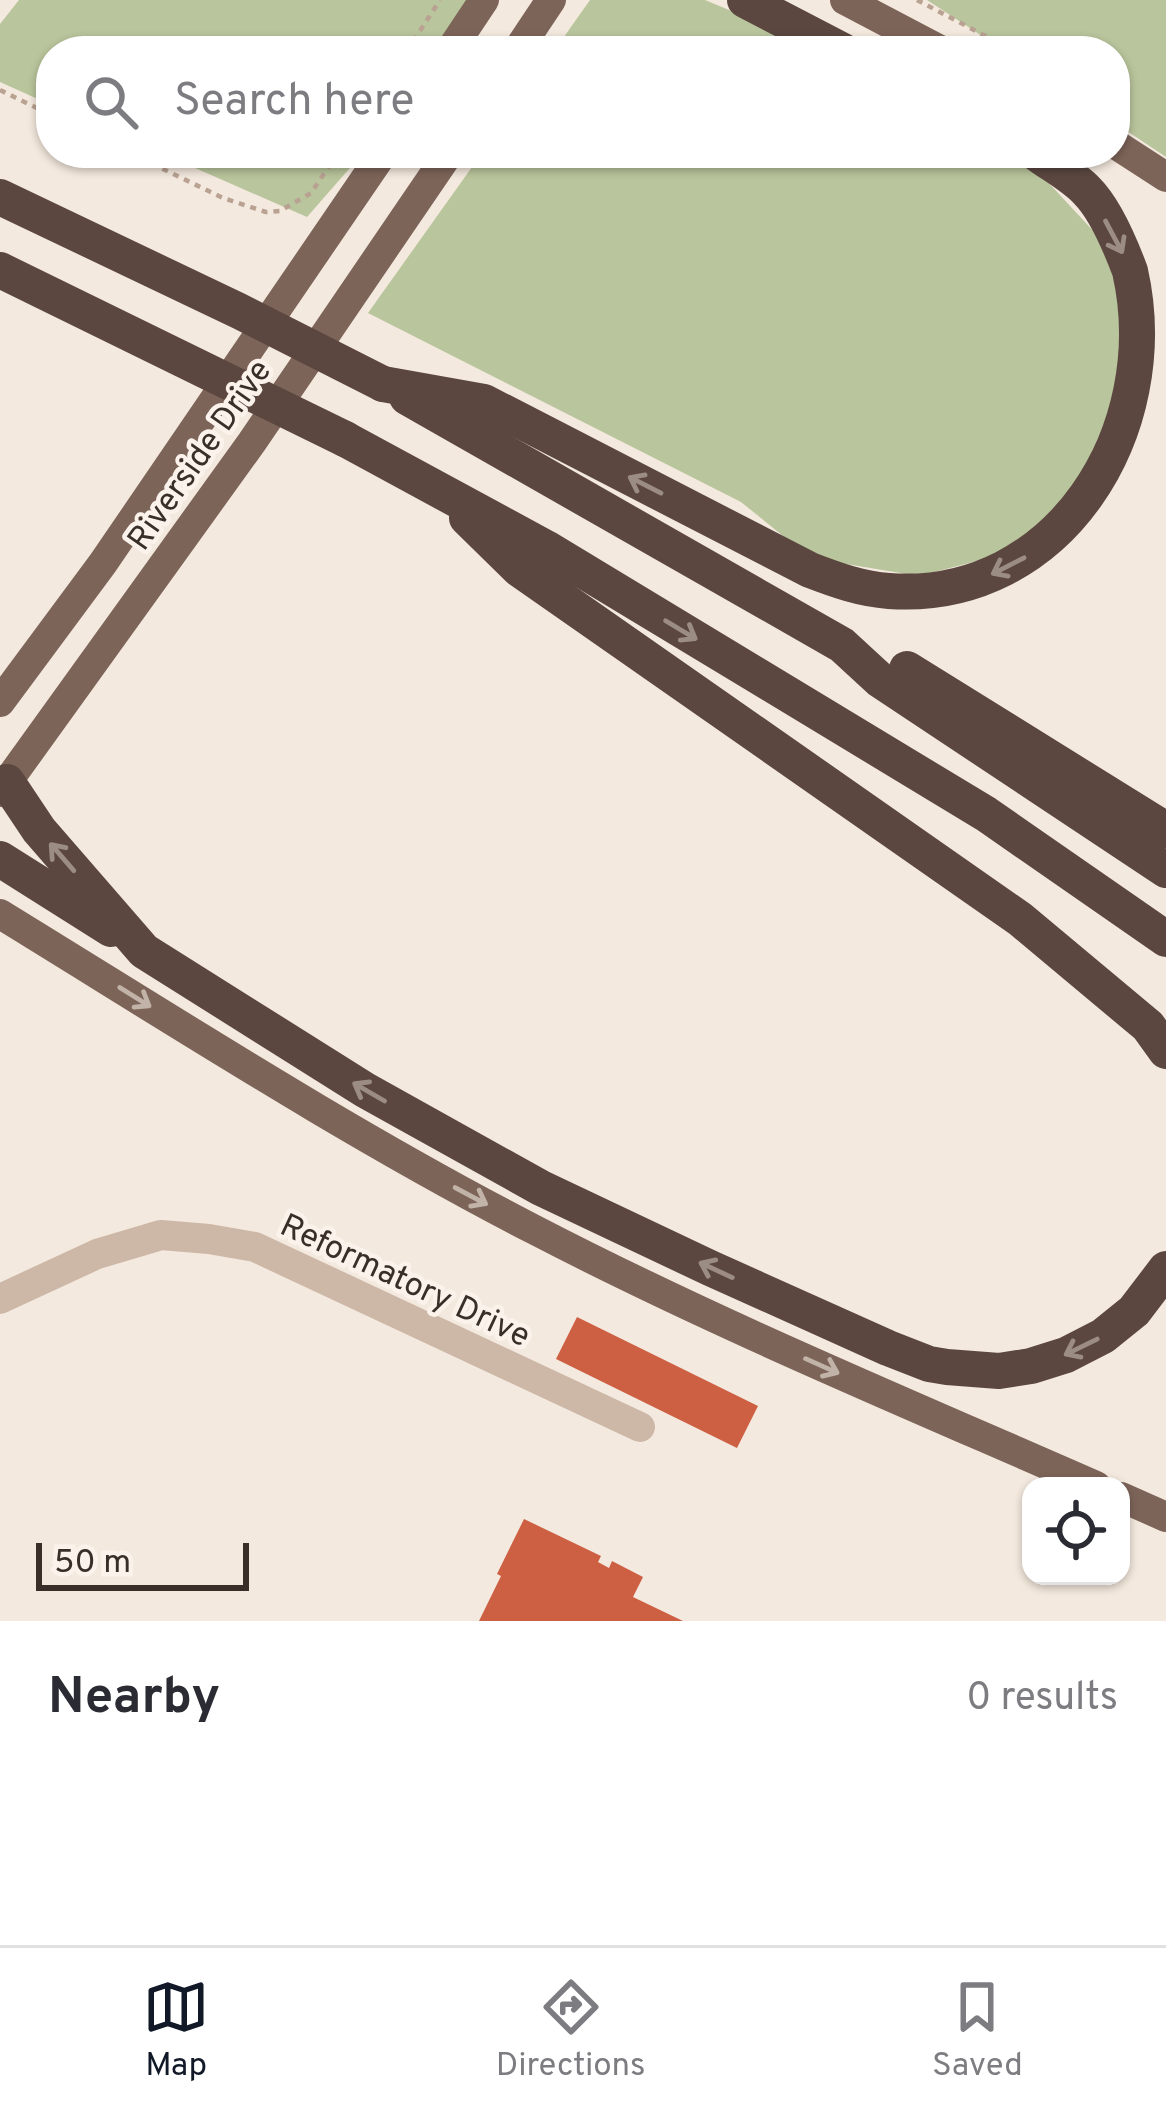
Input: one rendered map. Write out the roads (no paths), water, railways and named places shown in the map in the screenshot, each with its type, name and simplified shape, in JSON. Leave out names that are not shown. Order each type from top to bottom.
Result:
[{"type":"highway","points":[[745,0],[814,36]]},
{"type":"highway","points":[[383,383],[484,403],[810,570],[845,583],[888,591],[922,590],[995,573],[1062,533],[1106,484],[1134,424],[1146,356],[1144,318],[1120,244],[1089,192],[1056,168]]},
{"type":"highway","points":[[0,197],[383,383],[842,645],[896,662],[1166,830]]},
{"type":"highway","points":[[0,270],[345,439],[546,548],[986,814],[1166,939]]},
{"type":"highway","points":[[435,486],[519,568],[1020,919],[1148,1026],[1166,1051]]},
{"type":"highway","points":[[842,645],[880,680],[1166,870]]},
{"type":"highway","points":[[4,787],[144,951]]},
{"type":"highway","points":[[0,859],[365,1090],[541,1188],[928,1364],[998,1371],[1066,1354],[1103,1336],[1134,1311],[1166,1269]]},
{"type":"highway","points":[[1020,919],[1093,956],[1166,1010]]},
{"type":"main road","points":[[461,36],[484,0]]},
{"type":"main road","points":[[527,36],[551,0]]},
{"type":"main road","points":[[845,0],[913,36]]},
{"type":"main road","points":[[1130,154],[1166,177]]},
{"type":"main road","name":"Riverside Drive","points":[[0,702],[103,563],[373,168]]},
{"type":"main road","name":"Riverside Drive","points":[[4,787],[252,442],[438,168]]},
{"type":"main road","points":[[0,914],[301,1100],[531,1228],[742,1331],[1075,1477]]},
{"type":"main road","points":[[1130,1501],[1166,1517]]},
{"type":"street","name":"Reformatory Drive","points":[[0,1299],[97,1254],[160,1235],[255,1247],[640,1427]]}]
